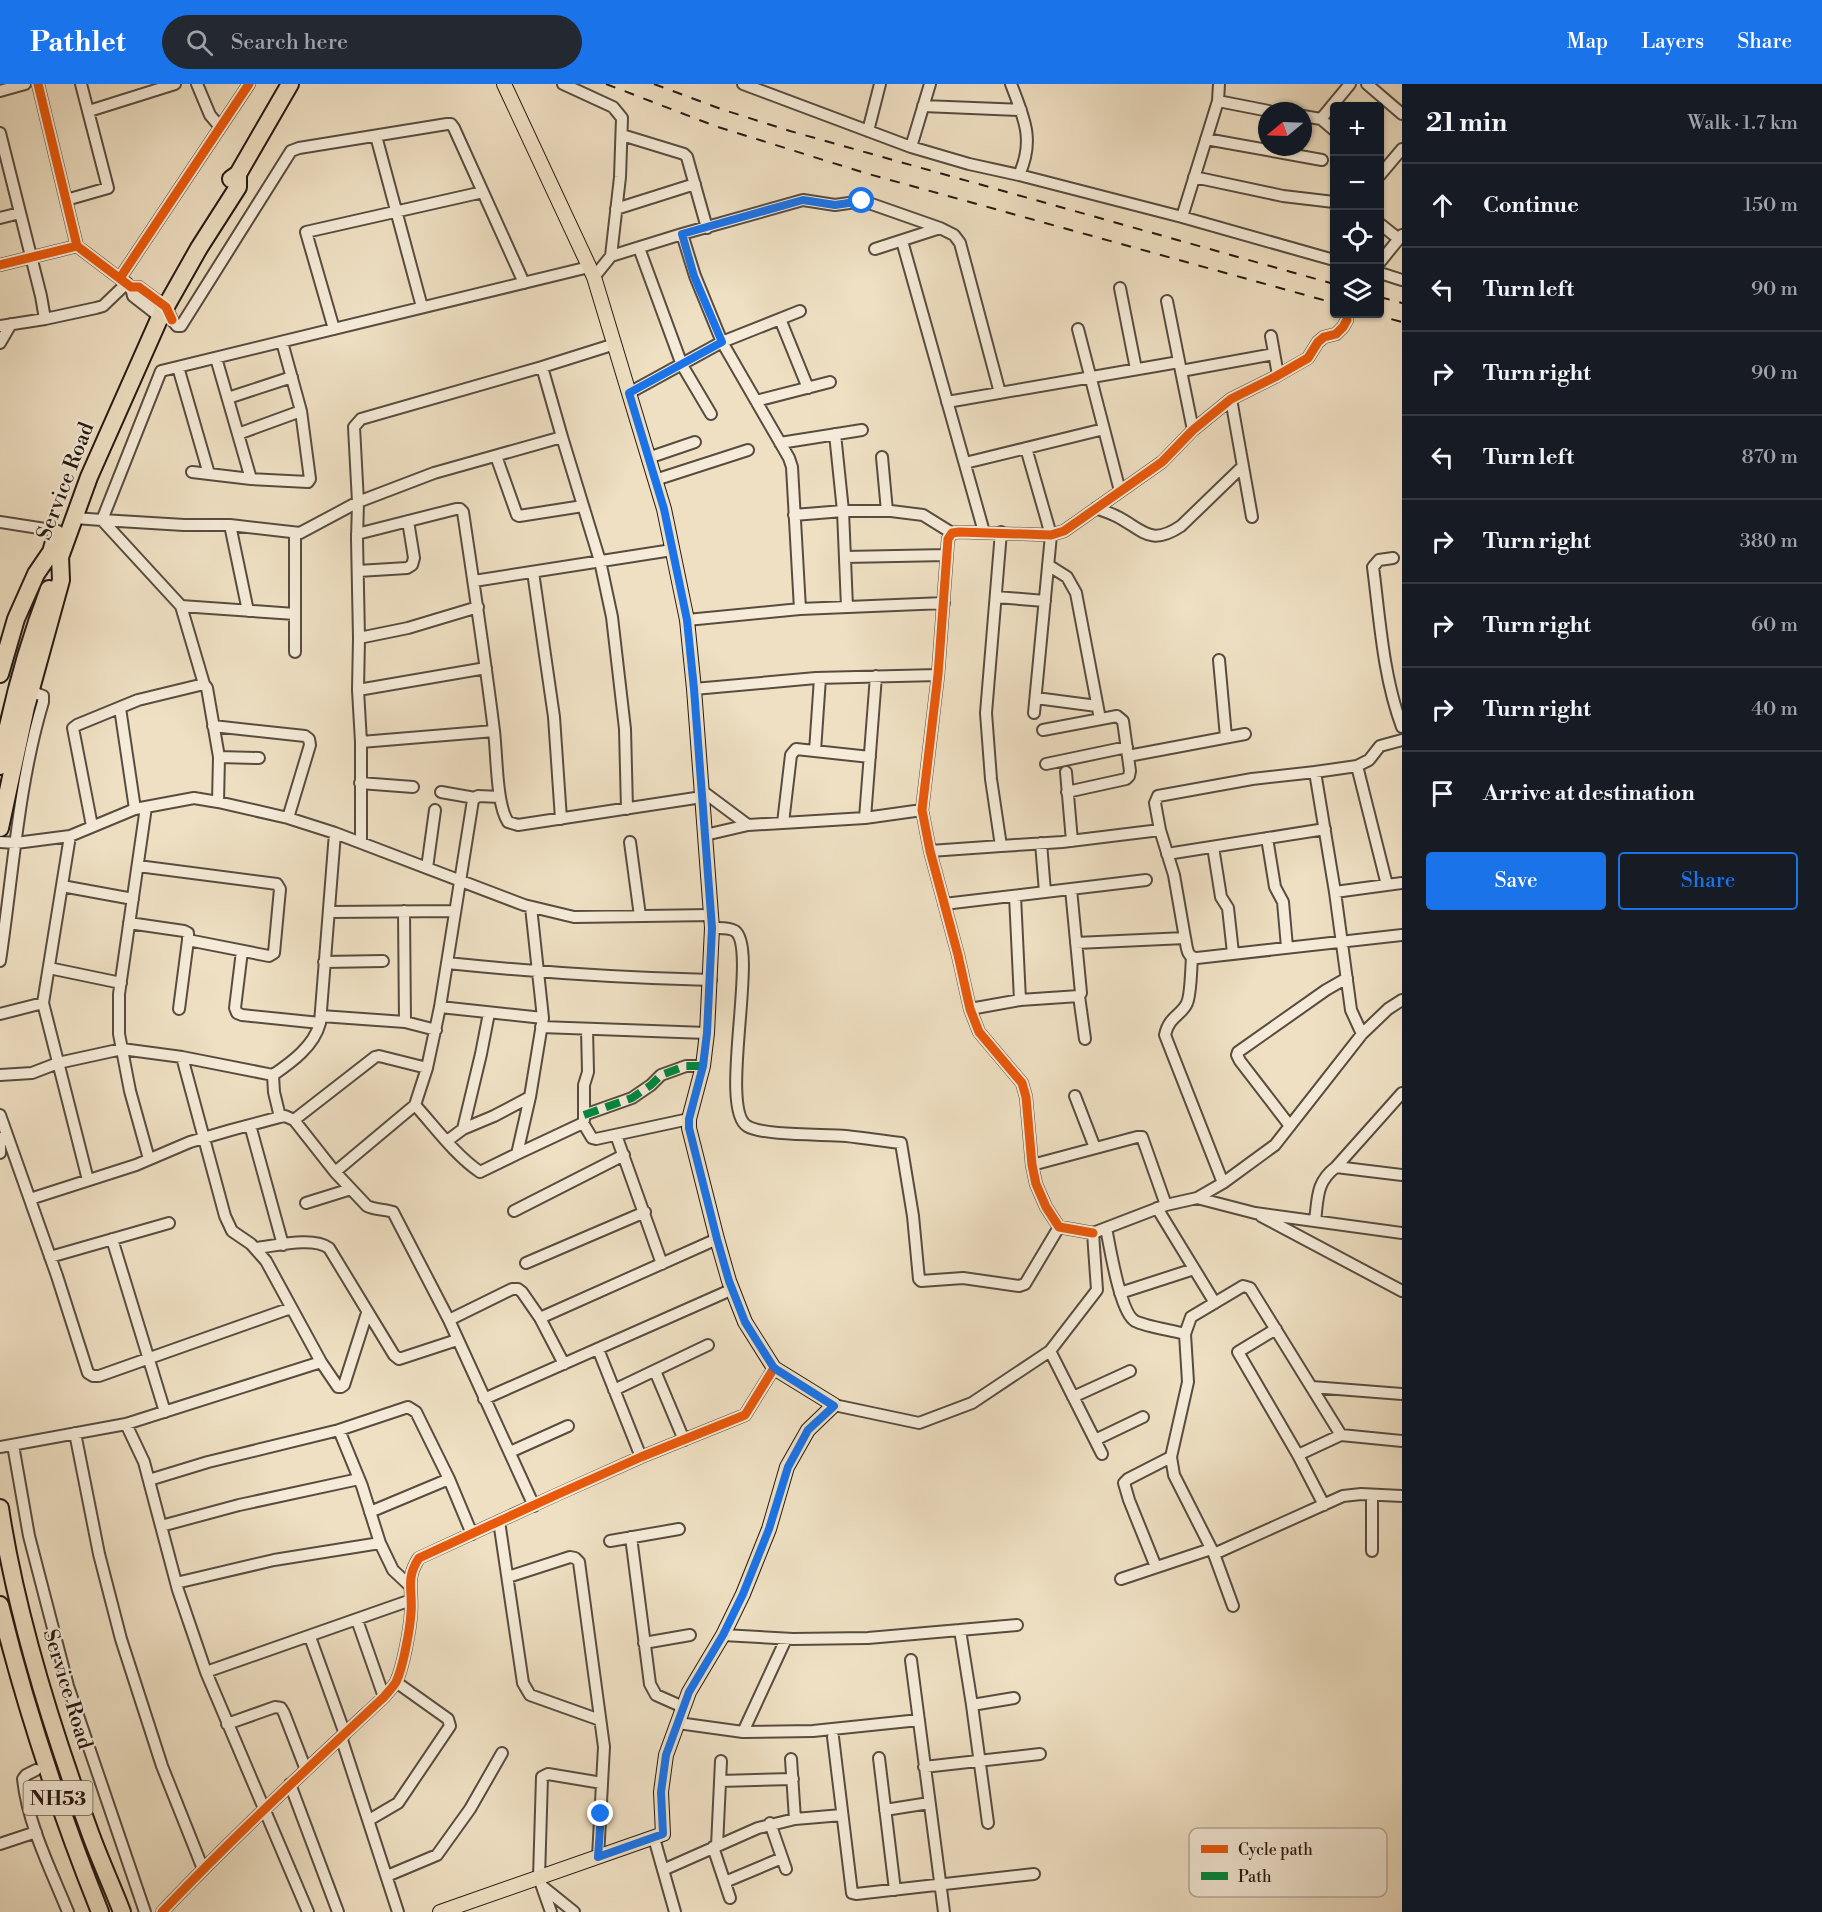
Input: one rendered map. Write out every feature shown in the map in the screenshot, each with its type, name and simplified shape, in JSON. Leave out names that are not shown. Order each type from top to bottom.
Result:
[{"type":"highway","name":"Service Road","points":[[0,828],[11,768],[30,691],[62,580],[56,554],[58,531],[86,455],[229,180],[238,174],[290,84]]},
{"type":"highway","name":"Service Road","points":[[0,674],[16,619],[36,574],[56,554],[75,518],[93,468],[162,311]]},
{"type":"highway","points":[[0,718],[18,647],[56,554]]},
{"type":"highway","points":[[0,766],[24,663],[56,554]]},
{"type":"highway","name":"Service Road","points":[[0,1508],[20,1605],[50,1715],[88,1828],[122,1912]]},
{"type":"highway","name":"NH53","points":[[0,1563],[23,1659],[49,1747],[112,1912]]},
{"type":"highway","name":"NH53","points":[[0,1605],[30,1718],[100,1912]]},
{"type":"highway","points":[[0,1652],[36,1770],[89,1912]]},
{"type":"main road","points":[[440,1912],[541,1883],[598,1857],[663,1834],[661,1792],[666,1755],[683,1707],[743,1594],[769,1529],[788,1467],[808,1430],[834,1406],[774,1368],[745,1322],[717,1239],[689,1128],[689,1119],[703,1066],[707,1033],[712,921],[687,620],[664,509],[592,272],[504,84]]},
{"type":"street","points":[[0,91],[25,84]]},
{"type":"street","points":[[38,84],[77,246],[126,282],[133,296],[162,311],[177,326],[183,324],[289,153],[299,148],[451,124],[524,282]]},
{"type":"street","points":[[66,201],[108,188],[81,84]]},
{"type":"street","points":[[89,111],[175,84]]},
{"type":"street","points":[[197,84],[210,115],[220,127]]},
{"type":"street","points":[[0,343],[6,325],[103,306],[126,282],[220,127],[249,84]]},
{"type":"street","points":[[563,84],[613,107],[622,118],[611,256]]},
{"type":"street","points":[[743,84],[911,147],[969,164],[1182,217],[1330,259]]},
{"type":"street","points":[[868,131],[879,84]]},
{"type":"street","points":[[911,147],[930,84]]},
{"type":"street","points":[[1011,84],[1026,122],[1028,141],[1026,160],[1019,175]]},
{"type":"street","points":[[1182,217],[1218,101],[1219,84]]},
{"type":"street","points":[[1321,119],[1350,84]]},
{"type":"street","points":[[1367,84],[1402,114]]},
{"type":"street","points":[[1218,101],[1258,109]]},
{"type":"street","points":[[924,106],[1021,110]]},
{"type":"street","points":[[1312,118],[1321,119],[1330,126]]},
{"type":"street","points":[[0,133],[45,319]]},
{"type":"street","points":[[622,135],[684,154],[689,161],[707,228]]},
{"type":"street","points":[[376,136],[422,307]]},
{"type":"street","points":[[1206,139],[1322,160]]},
{"type":"street","points":[[1384,168],[1402,149]]},
{"type":"street","points":[[1194,177],[1283,196],[1330,201]]},
{"type":"street","points":[[616,209],[695,184]]},
{"type":"street","points":[[334,329],[306,232],[483,192]]},
{"type":"street","points":[[102,520],[161,371],[524,282],[592,272],[611,256],[803,200],[835,205],[862,201],[954,235],[960,243],[1000,393]]},
{"type":"street","points":[[0,218],[20,213]]},
{"type":"street","points":[[1384,227],[1400,237],[1384,257]]},
{"type":"street","points":[[875,249],[940,228]]},
{"type":"street","points":[[682,234],[694,276],[722,342],[792,467],[800,609]]},
{"type":"street","points":[[902,241],[984,532]]},
{"type":"street","points":[[0,265],[77,246]]},
{"type":"street","points":[[639,248],[682,365],[711,414]]},
{"type":"street","points":[[1384,274],[1402,280]]},
{"type":"street","points":[[1120,288],[1136,369]]},
{"type":"street","points":[[1167,301],[1193,430]]},
{"type":"street","points":[[629,393],[722,342],[800,311]]},
{"type":"street","points":[[780,319],[808,388]]},
{"type":"street","points":[[794,515],[843,511],[887,511],[923,514],[952,533],[1001,532],[1052,535],[1064,531],[1162,462],[1193,430],[1231,399],[1308,358],[1318,342],[1324,337],[1336,334],[1347,320]]},
{"type":"street","points":[[1078,330],[1120,491]]},
{"type":"street","points":[[1271,336],[1278,375]]},
{"type":"street","points":[[192,472],[251,479],[308,482],[310,479],[301,411],[282,342]]},
{"type":"street","points":[[361,843],[358,502],[354,427],[361,419],[542,368],[615,344]]},
{"type":"street","points":[[947,402],[1136,369],[1180,367],[1274,354]]},
{"type":"street","points":[[216,358],[251,479]]},
{"type":"street","points":[[178,367],[208,474]]},
{"type":"street","points":[[542,368],[600,561],[612,617],[625,729],[627,808]]},
{"type":"street","points":[[228,398],[292,377]]},
{"type":"street","points":[[756,401],[830,382]]},
{"type":"street","points":[[1231,399],[1252,517]]},
{"type":"street","points":[[238,434],[301,411]]},
{"type":"street","points":[[965,463],[1104,429]]},
{"type":"street","points":[[780,443],[862,430]]},
{"type":"street","points":[[836,434],[843,511],[847,607]]},
{"type":"street","points":[[75,518],[184,525],[230,525],[300,533],[358,502],[434,473],[562,437]]},
{"type":"street","points":[[648,459],[695,442]]},
{"type":"street","points":[[1026,448],[1052,535],[1034,713]]},
{"type":"street","points":[[655,480],[748,450]]},
{"type":"street","points":[[496,456],[517,515],[583,506]]},
{"type":"street","points":[[882,457],[887,511]]},
{"type":"street","points":[[1096,508],[1118,517],[1144,534],[1154,536],[1173,532],[1182,526],[1242,466]]},
{"type":"street","points":[[357,534],[460,509],[463,512],[486,668],[500,797],[506,818],[511,824],[561,819],[702,794],[748,825]]},
{"type":"street","points":[[102,520],[181,606],[207,688],[219,757],[218,802]]},
{"type":"street","points":[[358,571],[407,568],[412,565],[414,558],[408,521]]},
{"type":"street","points":[[0,522],[58,531]]},
{"type":"street","points":[[230,525],[248,611]]},
{"type":"street","points":[[1001,532],[986,713],[991,779],[1001,846]]},
{"type":"street","points":[[295,533],[296,652]]},
{"type":"street","points":[[952,533],[948,539],[938,675],[922,810],[930,851],[970,1009],[979,1032],[1022,1083],[1026,1097],[1032,1165],[1036,1184],[1046,1207],[1059,1227],[1093,1233],[1162,1207],[1197,1198],[1223,1183],[1275,1145],[1362,1034],[1388,1009],[1402,1000]]},
{"type":"street","points":[[474,581],[672,550]]},
{"type":"street","points":[[845,557],[947,555]]},
{"type":"street","points":[[1393,558],[1379,560],[1373,567],[1385,663],[1395,709],[1402,727]]},
{"type":"street","points":[[1048,565],[1067,578],[1076,593],[1100,719]]},
{"type":"street","points":[[533,572],[554,717],[561,819]]},
{"type":"street","points":[[996,597],[1045,601]]},
{"type":"street","points":[[687,620],[800,609],[944,603]]},
{"type":"street","points":[[181,606],[295,614]]},
{"type":"street","points":[[359,638],[408,628],[478,607]]},
{"type":"street","points":[[1219,660],[1226,737]]},
{"type":"street","points":[[358,690],[486,668]]},
{"type":"street","points":[[694,689],[820,678],[938,675]]},
{"type":"street","points":[[866,818],[876,676]]},
{"type":"street","points":[[815,751],[820,678]]},
{"type":"street","points":[[92,826],[73,728],[138,700],[204,684]]},
{"type":"street","points":[[0,961],[34,733],[43,702],[43,696],[30,691]]},
{"type":"street","points":[[1036,698],[1097,706]]},
{"type":"street","points":[[120,708],[140,808],[138,866],[121,982],[119,1034],[130,1091],[149,1159]]},
{"type":"street","points":[[1043,730],[1117,716],[1123,721],[1130,776],[1067,792]]},
{"type":"street","points":[[213,726],[305,736],[309,739],[310,746],[288,818]]},
{"type":"street","points":[[361,742],[494,731]]},
{"type":"street","points":[[1046,764],[1245,734]]},
{"type":"street","points":[[1223,1183],[1165,1035],[1172,1019],[1187,1004],[1192,958],[1189,955],[1177,886],[1160,830],[1155,803],[1158,796],[1252,779],[1357,765],[1369,760],[1380,746],[1402,740]]},
{"type":"street","points":[[783,823],[791,755],[796,749],[870,757]]},
{"type":"street","points":[[219,757],[259,758]]},
{"type":"street","points":[[1357,765],[1387,885]]},
{"type":"street","points":[[1066,772],[1072,841]]},
{"type":"street","points":[[1315,772],[1343,941],[1351,1010],[1362,1034]]},
{"type":"street","points":[[360,783],[413,787]]},
{"type":"street","points":[[441,792],[475,798],[478,796],[500,797]]},
{"type":"street","points":[[0,842],[16,843],[70,836],[140,808],[194,798],[288,818],[335,833],[531,906],[574,917],[640,916],[712,921],[736,932],[741,941],[743,968],[736,1082],[740,1116],[743,1122],[746,1126],[761,1130],[901,1143],[913,1216],[919,1280],[963,1278],[1019,1286],[1025,1284],[1059,1227]]},
{"type":"street","points":[[335,1172],[415,1105],[436,1030],[475,798]]},
{"type":"street","points":[[427,868],[435,810]]},
{"type":"street","points":[[705,835],[748,825],[866,818],[922,810]]},
{"type":"street","points":[[1167,854],[1325,829]]},
{"type":"street","points":[[930,851],[1072,841],[1160,830]]},
{"type":"street","points":[[0,1075],[32,1073],[58,1063],[122,1049],[182,1057],[273,1075],[297,1059],[318,1030],[321,1019],[335,833]]},
{"type":"street","points":[[70,836],[43,1003],[88,1180]]},
{"type":"street","points":[[1267,838],[1275,887],[1282,902],[1287,947]]},
{"type":"street","points":[[630,842],[640,916]]},
{"type":"street","points":[[1041,843],[1045,892]]},
{"type":"street","points":[[1213,846],[1221,897],[1228,908],[1233,953]]},
{"type":"street","points":[[138,866],[279,885],[274,953],[269,956],[189,940]]},
{"type":"street","points":[[944,904],[1146,880]]},
{"type":"street","points":[[1335,892],[1402,883]]},
{"type":"street","points":[[62,886],[133,899]]},
{"type":"street","points":[[1071,889],[1081,993],[1079,996],[1085,1039]]},
{"type":"street","points":[[1015,896],[1020,1000]]},
{"type":"street","points":[[517,1154],[530,1097],[542,1023],[540,972],[531,906]]},
{"type":"street","points":[[404,911],[405,1022]]},
{"type":"street","points":[[329,912],[455,911]]},
{"type":"street","points":[[129,923],[188,933],[189,940],[179,1010]]},
{"type":"street","points":[[1192,958],[1402,935]]},
{"type":"street","points":[[1076,943],[1185,938]]},
{"type":"street","points":[[242,951],[235,1008],[242,1016],[405,1022],[436,1030]]},
{"type":"street","points":[[324,962],[383,962]]},
{"type":"street","points":[[447,963],[628,978],[711,980]]},
{"type":"street","points":[[49,968],[121,982]]},
{"type":"street","points":[[1290,1126],[1240,1061],[1238,1052],[1326,990],[1347,978]]},
{"type":"street","points":[[970,1009],[1020,1000],[1079,996]]},
{"type":"street","points":[[0,1014],[43,1003]]},
{"type":"street","points":[[440,1007],[587,1029],[707,1033]]},
{"type":"street","points":[[463,1129],[489,1014]]},
{"type":"street","points":[[587,1029],[588,1072],[584,1085],[584,1119],[592,1138],[689,1119]]},
{"type":"street","points":[[294,1120],[375,1057],[379,1056],[427,1068]]},
{"type":"street","points":[[182,1057],[225,1216],[232,1231],[256,1248],[266,1261],[321,1362],[338,1387],[344,1385],[368,1313]]},
{"type":"street","points":[[415,1105],[447,1141],[480,1172],[584,1119],[632,1098],[661,1075],[686,1066],[703,1066]]},
{"type":"street","points":[[273,1075],[274,1092],[280,1117]]},
{"type":"street","points":[[1315,1221],[1321,1183],[1326,1175],[1336,1167],[1402,1093]]},
{"type":"street","points":[[1075,1096],[1095,1148]]},
{"type":"street","points":[[447,1141],[463,1129],[530,1097]]},
{"type":"street","points":[[0,1115],[88,1373],[99,1376],[291,1308]]},
{"type":"street","points":[[30,1198],[149,1159],[203,1138],[285,1116],[294,1120],[335,1172],[367,1206],[393,1212],[449,1320],[534,1506]]},
{"type":"street","points":[[250,1125],[283,1245]]},
{"type":"street","points":[[616,1135],[662,1264]]},
{"type":"street","points":[[1032,1165],[1142,1137],[1162,1207],[1194,1269],[1215,1302]]},
{"type":"street","points":[[0,1138],[0,1153]]},
{"type":"street","points":[[514,1211],[624,1155]]},
{"type":"street","points":[[1336,1167],[1402,1175]]},
{"type":"street","points":[[306,1203],[351,1189]]},
{"type":"street","points":[[1197,1198],[1255,1214],[1402,1233]]},
{"type":"street","points":[[526,1263],[645,1212]]},
{"type":"street","points":[[1255,1214],[1402,1291]]},
{"type":"street","points":[[50,1257],[169,1223]]},
{"type":"street","points":[[1106,1228],[1120,1293],[1127,1313],[1135,1320],[1185,1334]]},
{"type":"street","points":[[834,1406],[919,1423],[972,1403],[1050,1351],[1097,1290],[1093,1233]]},
{"type":"street","points":[[112,1239],[165,1412]]},
{"type":"street","points":[[540,1318],[717,1239]]},
{"type":"street","points":[[256,1248],[300,1243],[323,1244],[329,1248],[394,1355],[399,1359],[457,1340]]},
{"type":"street","points":[[1120,1293],[1194,1269]]},
{"type":"street","points":[[1233,1606],[1213,1552],[1174,1475],[1171,1457],[1188,1382],[1185,1334],[1191,1317],[1243,1286],[1250,1288],[1341,1435]]},
{"type":"street","points":[[449,1320],[512,1289],[518,1289],[540,1318],[564,1364]]},
{"type":"street","points":[[484,1399],[733,1289]]},
{"type":"street","points":[[1276,1329],[1238,1352],[1298,1455],[1324,1505]]},
{"type":"street","points":[[614,1390],[708,1345]]},
{"type":"street","points":[[598,1349],[641,1457]]},
{"type":"street","points":[[1050,1351],[1102,1454]]},
{"type":"street","points":[[0,1447],[126,1424],[321,1362]]},
{"type":"street","points":[[162,1912],[290,1784],[384,1697],[396,1682],[401,1668],[411,1613],[412,1569],[420,1558],[641,1457],[745,1415],[774,1368]]},
{"type":"street","points":[[655,1371],[684,1440]]},
{"type":"street","points":[[1073,1397],[1130,1371]]},
{"type":"street","points":[[1312,1387],[1402,1394]]},
{"type":"street","points":[[148,1480],[339,1430],[403,1409],[413,1409],[449,1479],[472,1534]]},
{"type":"street","points":[[1095,1440],[1143,1417]]},
{"type":"street","points":[[126,1424],[144,1462],[176,1582],[206,1672],[308,1912]]},
{"type":"street","points":[[510,1452],[568,1426]]},
{"type":"street","points":[[339,1430],[359,1479],[380,1543],[393,1570],[410,1586]]},
{"type":"street","points":[[75,1432],[113,1612],[162,1766],[203,1869]]},
{"type":"street","points":[[1298,1455],[1341,1435],[1402,1441]]},
{"type":"street","points":[[13,1445],[29,1536],[68,1686],[145,1912]]},
{"type":"street","points":[[1156,1567],[1128,1500],[1124,1483],[1171,1457]]},
{"type":"street","points":[[161,1526],[239,1505],[359,1479]]},
{"type":"street","points":[[370,1512],[449,1479]]},
{"type":"street","points":[[1121,1579],[1213,1552],[1344,1496],[1361,1494],[1402,1496]]},
{"type":"street","points":[[1372,1495],[1372,1551]]},
{"type":"street","points":[[499,1521],[526,1690],[530,1695],[600,1720]]},
{"type":"street","points":[[610,1541],[679,1529]]},
{"type":"street","points":[[630,1537],[652,1691],[683,1707]]},
{"type":"street","points":[[176,1582],[274,1560],[380,1543]]},
{"type":"street","points":[[508,1577],[570,1557],[579,1562],[604,1747],[598,1857]]},
{"type":"street","points":[[206,1672],[411,1600]]},
{"type":"street","points":[[357,1620],[384,1697]]},
{"type":"street","points":[[723,1635],[786,1639],[868,1638],[1017,1624]]},
{"type":"street","points":[[960,1630],[988,1823]]},
{"type":"street","points":[[644,1643],[690,1635]]},
{"type":"street","points":[[310,1636],[398,1912]]},
{"type":"street","points":[[743,1732],[786,1639]]},
{"type":"street","points":[[911,1660],[944,1912]]},
{"type":"street","points":[[369,1820],[398,1803],[450,1726],[448,1719],[396,1682]]},
{"type":"street","points":[[972,1705],[1014,1698]]},
{"type":"street","points":[[227,1724],[275,1707],[280,1708],[306,1770]]},
{"type":"street","points":[[678,1723],[743,1732],[813,1731],[919,1720]]},
{"type":"street","points":[[833,1737],[852,1893],[940,1886],[1034,1874]]},
{"type":"street","points":[[387,1876],[437,1855],[470,1809],[502,1753]]},
{"type":"street","points":[[924,1767],[1041,1754]]},
{"type":"street","points":[[879,1758],[895,1890]]},
{"type":"street","points":[[791,1759],[795,1819]]},
{"type":"street","points":[[721,1761],[715,1846],[730,1898]]},
{"type":"street","points":[[36,1770],[23,1779],[36,1832],[68,1912]]},
{"type":"street","points":[[551,1912],[541,1883],[543,1775],[602,1783]]},
{"type":"street","points":[[720,1781],[793,1779]]},
{"type":"street","points":[[290,1784],[338,1912]]},
{"type":"street","points":[[885,1810],[929,1803]]},
{"type":"street","points":[[663,1870],[770,1824],[795,1819],[842,1815]]},
{"type":"street","points":[[725,1882],[784,1864],[770,1824]]},
{"type":"street","points":[[0,1844],[36,1832]]},
{"type":"street","points":[[654,1838],[675,1912]]},
{"type":"street","points":[[541,1883],[574,1912]]},
{"type":"railway","points":[[606,84],[715,126],[865,173],[1330,302]]},
{"type":"railway","points":[[654,84],[790,131],[1330,283]]},
{"type":"railway","points":[[1384,298],[1402,303]]},
{"type":"railway","points":[[1384,317],[1402,322]]},
{"type":"marked path","points":[[584,1115],[632,1098],[661,1075],[686,1066],[703,1066]]},
{"type":"cycle path","points":[[38,84],[77,246]]},
{"type":"cycle path","points":[[120,278],[249,84]]},
{"type":"cycle path","points":[[0,265],[77,246],[131,287],[139,287],[166,307],[172,320]]},
{"type":"cycle path","points":[[1093,1233],[1059,1227],[1046,1207],[1036,1184],[1032,1165],[1026,1097],[1022,1083],[979,1032],[970,1009],[930,851],[922,810],[938,675],[948,539],[952,533],[959,532],[1051,535],[1064,531],[1162,462],[1193,430],[1231,399],[1308,358],[1318,342],[1324,337],[1336,334],[1347,320]]},
{"type":"cycle path","points":[[162,1912],[244,1829],[395,1684],[399,1676],[409,1629],[412,1572],[419,1558],[641,1457],[745,1415],[774,1368]]},
{"type":"route","points":[[601,1814],[598,1857],[663,1834],[661,1792],[666,1755],[689,1692],[723,1635],[743,1594],[769,1529],[788,1467],[808,1430],[834,1406],[774,1368],[745,1322],[729,1281],[689,1128],[689,1119],[703,1066],[707,1033],[712,928],[709,872],[687,620],[664,509],[629,393],[722,342],[694,276],[682,234],[803,200],[835,205],[862,201]]}]
